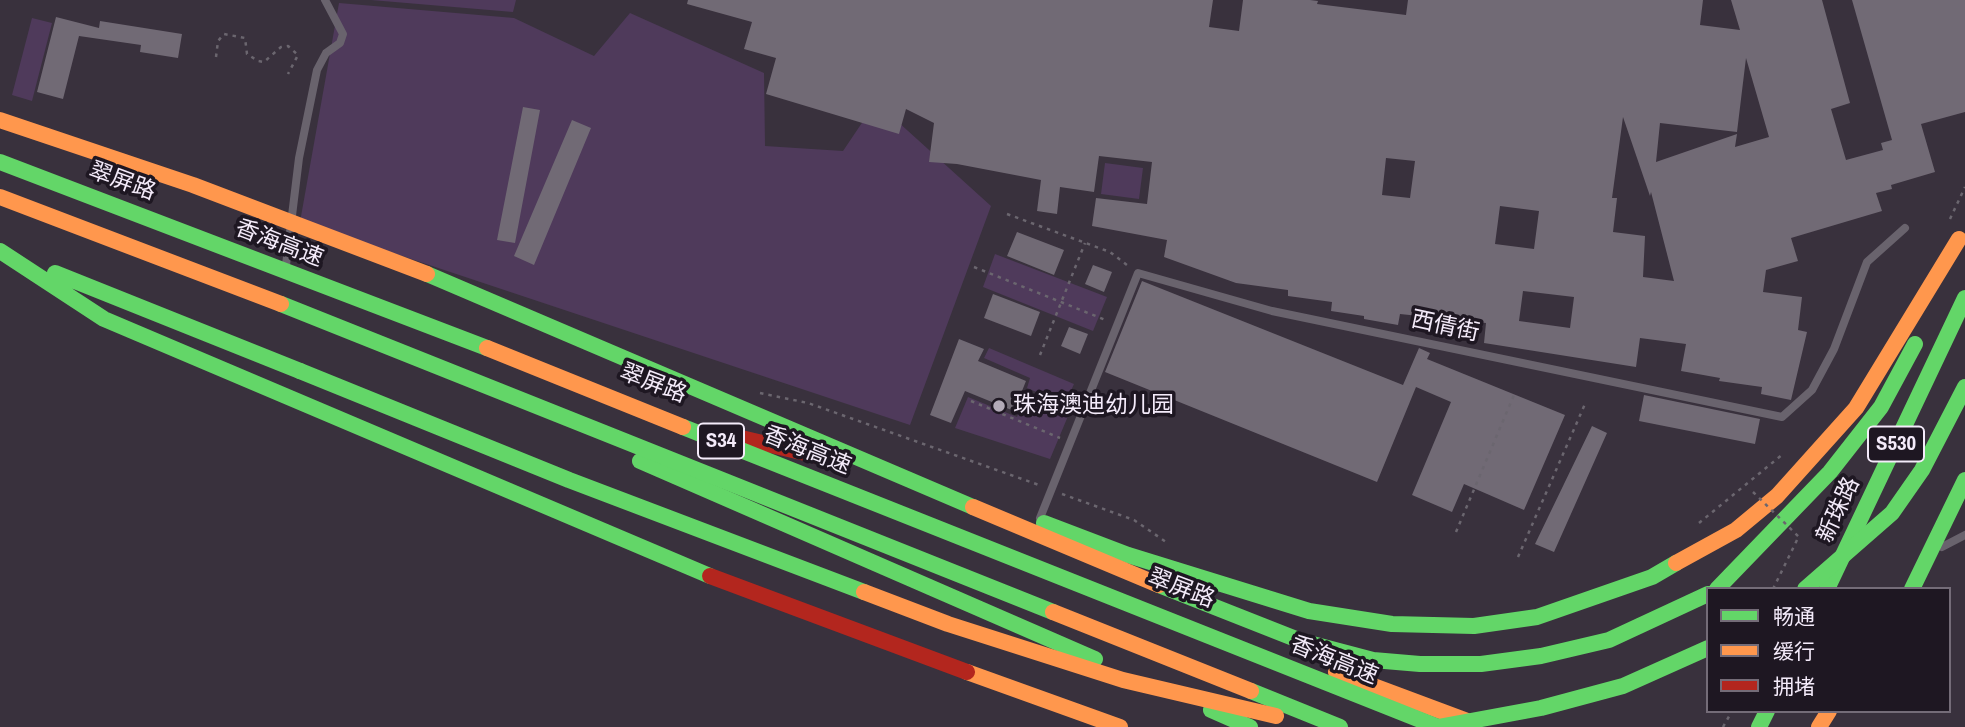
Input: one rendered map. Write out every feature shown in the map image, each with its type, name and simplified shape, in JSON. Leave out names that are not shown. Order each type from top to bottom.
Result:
[{"type":"main road","points":[[0,120],[193,185],[404,264],[742,411],[1158,584],[1301,640],[1373,660],[1420,664],[1481,664],[1541,656],[1609,640],[1706,595]]},
{"type":"main road","name":"翠屏路","points":[[0,162],[286,265],[1184,615],[1483,727]]},
{"type":"main road","name":"香海高速","points":[[0,162],[484,347],[1438,727]]},
{"type":"main road","name":"S34","points":[[0,197],[237,286],[1343,727]]},
{"type":"main road","points":[[0,209],[358,339],[1250,727]]},
{"type":"main road","points":[[715,432],[950,487],[1128,555],[1309,611],[1392,624],[1474,626],[1536,617],[1651,577],[1736,530],[1777,496],[1856,408],[1962,232]]},
{"type":"main road","points":[[1719,587],[1830,471],[1881,407],[1904,367],[1943,286],[1962,232]]},
{"type":"main road","points":[[0,251],[569,480],[948,624],[1123,680],[1306,723],[1343,727]]},
{"type":"main road","points":[[0,251],[104,319],[759,597],[1120,727]]},
{"type":"main road","name":"新珠路","points":[[1828,587],[1965,298]]},
{"type":"main road","points":[[1807,587],[1892,513],[1922,470],[1965,387]]},
{"type":"main road","points":[[1913,587],[1965,480]]},
{"type":"main road","points":[[1438,727],[1541,709],[1623,685],[1706,650]]},
{"type":"lane","points":[[286,265],[299,158],[317,70],[326,53],[340,43],[343,34],[324,0]]},
{"type":"lane","name":"西倩街","points":[[1138,273],[1272,311],[1782,417],[1812,390],[1834,349],[1867,262],[1906,228]]},
{"type":"lane","points":[[1039,521],[1138,273]]},
{"type":"lane","points":[[1928,558],[1965,535]]},
{"type":"path","points":[[216,57],[218,41],[224,34],[246,38],[247,54],[258,61],[264,62],[281,47],[288,46],[298,54],[288,74]]},
{"type":"path","points":[[1949,222],[1965,187]]},
{"type":"path","points":[[1007,214],[1110,252],[1138,273]]},
{"type":"path","points":[[1040,355],[1086,243]]},
{"type":"path","points":[[974,267],[1117,324]]},
{"type":"path","points":[[750,391],[808,403],[1050,489],[1134,520],[1169,543]]},
{"type":"path","points":[[1456,532],[1514,395]]},
{"type":"path","points":[[971,401],[1069,441]]},
{"type":"path","points":[[1518,557],[1585,404]]},
{"type":"path","points":[[1695,527],[1786,452]]},
{"type":"path","points":[[1753,492],[1799,537],[1774,587]]},
{"type":"shaded area","points":[[371,0],[516,0],[513,12]]},
{"type":"shaded area","points":[[339,3],[514,18],[594,56],[630,13],[764,73],[765,146],[843,151],[876,102],[991,206],[910,425],[300,222]]},
{"type":"shaded area","points":[[32,18],[52,23],[32,101],[12,95]]},
{"type":"shaded area","points":[[1105,163],[1143,168],[1139,199],[1101,194]]},
{"type":"shaded area","points":[[995,254],[1107,297],[1093,331],[983,287]]},
{"type":"shaded area","points":[[989,348],[1074,384],[1065,404],[1027,388],[1030,378],[984,358]]},
{"type":"shaded area","points":[[1027,392],[1071,409],[1050,459],[955,428],[968,397],[1017,417]]},
{"type":"building","points":[[688,0],[1213,0],[1209,27],[1239,31],[1243,0],[1310,0],[1318,1],[1317,4],[1406,15],[1408,0],[1703,0],[1700,25],[1740,30],[1731,0],[1822,0],[1850,103],[1831,109],[1846,160],[1883,150],[1881,143],[1892,140],[1852,0],[1965,0],[1965,112],[1921,124],[1935,172],[1891,185],[1892,189],[1876,193],[1882,211],[1791,238],[1798,261],[1766,270],[1763,292],[1802,297],[1798,330],[1807,332],[1791,400],[1761,394],[1762,387],[1719,381],[1720,378],[1681,371],[1686,344],[1640,338],[1636,367],[1484,343],[1486,323],[1400,314],[1398,325],[1331,311],[1332,302],[1288,296],[1288,290],[1236,283],[1164,257],[1167,240],[1092,226],[1096,198],[1147,204],[1152,162],[1099,156],[1094,192],[1060,187],[1057,214],[1037,211],[1041,180],[957,164],[929,162],[934,123],[906,109],[899,134],[766,94],[776,58],[744,49],[752,22],[687,4]],"holes":[[[1746,58],[1769,137],[1735,147],[1737,134],[1656,162],[1660,123],[1737,132]],[[1623,117],[1650,196],[1651,192],[1674,281],[1643,277],[1645,236],[1613,232],[1617,198],[1612,198]],[[1386,158],[1415,161],[1410,198],[1382,195]],[[1500,206],[1539,211],[1534,249],[1495,244]],[[1523,291],[1574,297],[1570,328],[1519,321]]]},
{"type":"building","points":[[56,17],[99,28],[100,21],[182,34],[178,58],[140,52],[141,45],[79,36],[63,99],[37,92]]},
{"type":"building","points":[[523,107],[540,110],[515,243],[497,240]]},
{"type":"building","points":[[572,120],[591,128],[534,265],[514,256]]},
{"type":"building","points":[[1017,232],[1064,250],[1054,275],[1007,256]]},
{"type":"building","points":[[1093,265],[1112,272],[1104,292],[1085,284]]},
{"type":"building","points":[[1142,281],[1403,385],[1419,348],[1430,353],[1427,359],[1565,415],[1524,510],[1464,484],[1452,512],[1412,495],[1451,402],[1416,387],[1377,482],[1105,372]]},
{"type":"building","points":[[993,294],[1040,312],[1031,336],[984,318]]},
{"type":"building","points":[[1069,327],[1088,334],[1080,354],[1061,346]]},
{"type":"building","points":[[959,339],[984,349],[978,361],[1026,381],[1014,411],[965,391],[951,423],[930,415]]},
{"type":"building","points":[[1644,395],[1760,419],[1755,444],[1639,421]]},
{"type":"building","points":[[1592,426],[1607,433],[1554,552],[1535,544]]},
{"type":"traffic: fast","points":[[0,162],[487,348]]},
{"type":"traffic: fast","points":[[0,251],[104,319],[710,576]]},
{"type":"traffic: fast","points":[[55,273],[300,371]]},
{"type":"traffic: fast","points":[[427,274],[973,507]]},
{"type":"traffic: fast","points":[[1828,587],[1965,298]]},
{"type":"traffic: fast","points":[[281,304],[1053,612]]},
{"type":"traffic: fast","points":[[1719,587],[1830,472],[1881,407],[1915,344]]},
{"type":"traffic: fast","points":[[300,371],[569,480],[864,592]]},
{"type":"traffic: fast","points":[[1807,587],[1892,513],[1922,470],[1965,387]]},
{"type":"traffic: fast","points":[[683,427],[1438,727]]},
{"type":"traffic: fast","points":[[640,461],[1095,659]]},
{"type":"traffic: fast","points":[[1913,587],[1965,480]]},
{"type":"traffic: fast","points":[[1044,523],[1128,555],[1309,611],[1392,624],[1474,626],[1537,617],[1652,577],[1676,563]]},
{"type":"traffic: fast","points":[[1159,585],[1301,641],[1373,660],[1420,664],[1481,664],[1541,656],[1609,640],[1706,595]]},
{"type":"traffic: fast","points":[[1438,727],[1541,708],[1623,686],[1706,649]]},
{"type":"traffic: fast","points":[[1251,691],[1340,727]]},
{"type":"traffic: fast","points":[[1211,710],[1250,727]]},
{"type":"traffic: fast","points":[[1759,727],[1766,713]]},
{"type":"traffic: slow","points":[[0,120],[193,185],[427,274]]},
{"type":"traffic: slow","points":[[0,197],[281,304]]},
{"type":"traffic: slow","points":[[1676,563],[1736,530],[1777,496],[1856,408],[1959,239]]},
{"type":"traffic: slow","points":[[487,348],[683,427]]},
{"type":"traffic: slow","points":[[973,507],[1159,585]]},
{"type":"traffic: slow","points":[[864,592],[948,624],[1123,680],[1276,716]]},
{"type":"traffic: slow","points":[[1053,612],[1251,691]]},
{"type":"traffic: slow","points":[[967,672],[1120,727]]},
{"type":"traffic: slow","points":[[1336,672],[1470,722]]},
{"type":"traffic: slow","points":[[1819,727],[1828,713]]},
{"type":"traffic: jam","points":[[737,437],[835,460]]},
{"type":"traffic: jam","points":[[710,576],[967,672]]},
{"type":"place","name":"珠海澳迪幼儿园","points":[[999,406]]}]
